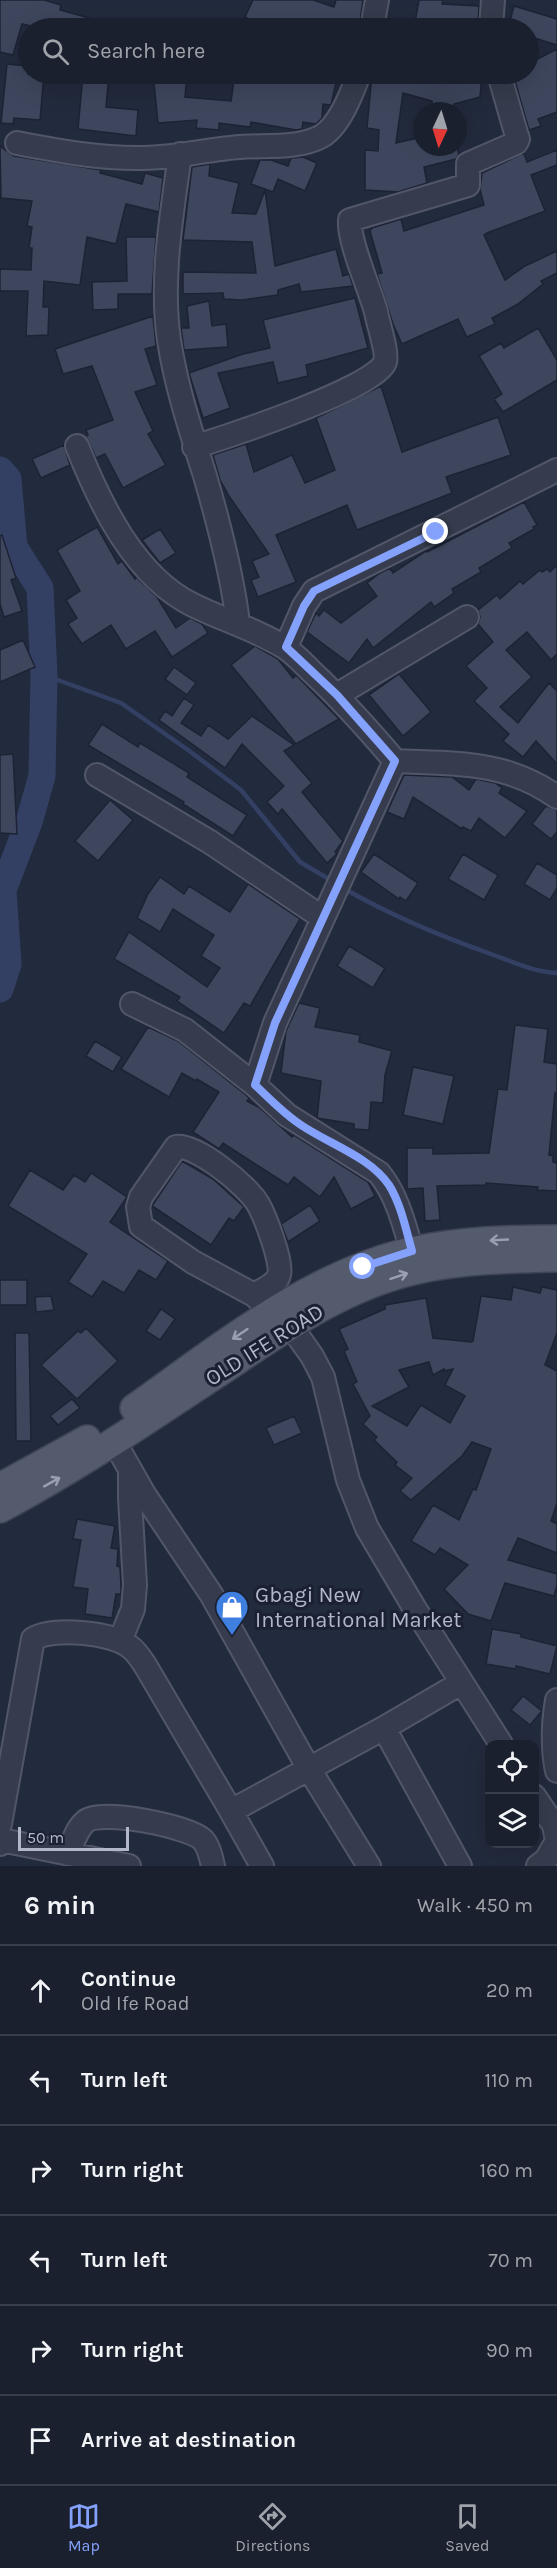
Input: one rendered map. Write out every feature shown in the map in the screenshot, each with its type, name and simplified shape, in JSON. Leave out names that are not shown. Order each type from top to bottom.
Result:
[{"type":"main road","name":"OLD IFE ROAD","points":[[0,1487],[106,1427],[272,1311],[363,1267],[412,1251],[493,1240],[557,1239]]},
{"type":"main road","name":"OLD IFE ROAD","points":[[0,1509],[55,1480],[115,1443],[272,1311],[325,1305],[370,1285],[416,1270],[495,1259],[557,1258]]},
{"type":"street","points":[[374,18],[377,0]]},
{"type":"street","points":[[492,18],[493,0]]},
{"type":"street","points":[[17,143],[111,158],[147,159],[306,143],[324,135],[346,104],[355,84]]},
{"type":"street","points":[[194,447],[262,425],[341,392],[380,372],[386,360],[376,312],[352,239],[350,220],[468,185],[468,164],[516,143],[518,139],[503,84]]},
{"type":"street","points":[[180,154],[170,237],[167,287],[169,338],[179,394],[234,590],[238,623]]},
{"type":"street","points":[[78,446],[89,478],[143,567],[179,597],[286,647],[337,695],[395,761],[488,766],[516,775],[557,797]]},
{"type":"street","points":[[286,647],[304,606],[314,591],[557,470]]},
{"type":"street","points":[[337,695],[467,617]]},
{"type":"street","points":[[255,1085],[275,1023],[395,761]]},
{"type":"street","points":[[97,775],[210,842],[323,918]]},
{"type":"street","points":[[132,1004],[185,1030],[232,1065],[287,1115],[379,1173],[390,1186],[404,1221],[412,1251]]},
{"type":"street","points":[[272,1311],[276,1281],[280,1270],[258,1203],[248,1191],[199,1153],[189,1148],[176,1147],[141,1197],[138,1207],[141,1226],[193,1262],[272,1311],[312,1356],[323,1377],[348,1480],[367,1528],[498,1740]]},
{"type":"street","points":[[115,1443],[130,1471],[210,1594],[309,1768],[369,1866]]},
{"type":"street","points":[[120,1641],[133,1609],[135,1585],[129,1498],[130,1471]]},
{"type":"street","points":[[0,1824],[4,1781],[33,1639],[41,1634],[68,1632],[109,1637],[131,1647],[145,1665],[262,1866]]},
{"type":"street","points":[[231,1811],[384,1728],[461,1683]]},
{"type":"street","points":[[557,1700],[554,1733],[557,1771]]},
{"type":"street","points":[[384,1728],[460,1866]]},
{"type":"street","points":[[538,1866],[546,1860],[557,1841],[554,1825],[539,1803]]},
{"type":"street","points":[[68,1854],[77,1830],[87,1819],[105,1816],[147,1821],[189,1831],[203,1840],[210,1852],[213,1866]]},
{"type":"street","points":[[0,1844],[6,1841],[129,1866]]},
{"type":"building","points":[[0,0],[44,0],[61,5],[60,10],[89,18],[18,18],[18,38],[13,55],[0,52]]},
{"type":"building","points":[[253,0],[313,0],[334,7],[336,0],[363,0],[360,18],[245,17]]},
{"type":"building","points":[[419,0],[443,0],[442,4],[479,6],[478,18],[416,18]]},
{"type":"building","points":[[514,6],[557,19],[557,45],[539,39],[539,18],[511,18]]},
{"type":"building","points":[[557,49],[557,112],[538,119],[541,126],[529,130],[516,84],[539,84],[539,58]]},
{"type":"building","points":[[7,64],[18,65],[18,84],[43,84],[40,120],[14,118],[13,124],[1,123]]},
{"type":"building","points":[[82,84],[108,84],[106,107],[138,110],[136,136],[78,129]]},
{"type":"building","points":[[154,84],[186,84],[185,97],[231,101],[234,84],[336,84],[331,105],[323,104],[322,118],[316,124],[303,122],[302,129],[296,130],[251,122],[250,127],[219,123],[219,130],[196,128],[197,120],[158,123]]},
{"type":"building","points":[[371,84],[481,84],[480,97],[461,102],[432,102],[403,93],[396,143],[413,139],[413,156],[458,156],[456,159],[424,167],[427,183],[398,192],[365,190],[365,150],[378,151],[379,130],[367,128]]},
{"type":"building","points":[[0,146],[14,156],[101,170],[100,173],[142,184],[145,173],[163,178],[159,212],[126,204],[116,244],[87,237],[80,285],[44,281],[43,307],[49,307],[48,335],[26,336],[28,291],[0,291],[0,269],[31,270],[32,248],[29,248],[32,227],[27,226],[32,201],[1,198]]},
{"type":"building","points":[[557,150],[557,165],[531,175],[545,211],[484,235],[505,280],[525,266],[557,251],[557,273],[541,281],[543,284],[518,304],[492,318],[495,324],[467,337],[458,319],[402,344],[377,274],[382,273],[370,231],[372,228],[401,219],[404,231],[484,205],[480,189],[482,173],[524,153],[527,162]]},
{"type":"building","points":[[303,157],[317,163],[305,191],[278,179],[273,192],[251,184],[260,160],[271,160],[288,166],[291,158]]},
{"type":"building","points":[[210,164],[209,176],[239,183],[232,213],[256,214],[265,190],[275,266],[336,249],[343,276],[349,274],[353,286],[301,292],[299,284],[278,290],[278,295],[242,300],[224,299],[223,293],[183,294],[183,272],[256,273],[252,242],[183,240],[192,167]]},
{"type":"building","points":[[126,237],[156,237],[152,294],[118,294],[118,309],[93,310],[92,282],[127,281]]},
{"type":"building","points":[[355,298],[368,348],[306,365],[308,376],[278,383],[273,362],[218,373],[230,408],[203,418],[189,373],[243,354],[270,348],[263,320]]},
{"type":"building","points":[[209,301],[212,326],[226,324],[228,347],[184,350],[181,328],[189,328],[187,306]]},
{"type":"building","points":[[153,316],[156,346],[145,349],[157,385],[135,392],[153,431],[148,434],[166,465],[123,488],[105,454],[96,458],[86,436],[88,435],[86,430],[113,420],[92,366],[63,374],[55,349]]},
{"type":"building","points":[[538,328],[557,360],[557,380],[503,412],[494,399],[502,394],[479,356],[501,343],[504,348]]},
{"type":"building","points":[[381,386],[402,452],[498,417],[511,455],[446,477],[452,493],[357,530],[347,505],[276,535],[296,582],[258,597],[251,580],[259,577],[252,561],[269,554],[229,496],[220,480],[213,455],[246,444],[254,472],[292,455],[305,483],[335,470],[316,418]]},
{"type":"building","points":[[64,445],[70,465],[41,478],[32,459]]},
{"type":"building","points":[[524,502],[537,525],[533,527],[534,529],[509,543],[512,548],[479,568],[481,572],[452,589],[454,593],[434,607],[431,602],[373,648],[367,639],[349,663],[307,632],[316,613],[319,616],[324,610],[341,623],[377,596],[367,583],[380,573],[390,568],[393,573],[426,551]]},
{"type":"building","points":[[97,527],[118,564],[122,561],[135,579],[136,577],[157,597],[176,628],[190,618],[202,624],[208,633],[172,657],[155,631],[126,649],[111,625],[82,644],[68,624],[77,618],[66,600],[80,591],[57,550]]},
{"type":"building","points":[[160,529],[176,553],[160,563],[142,540]]},
{"type":"building","points":[[2,535],[16,578],[11,580],[22,611],[4,617],[0,604],[0,536]]},
{"type":"building","points":[[557,565],[557,654],[551,660],[527,632],[506,650],[532,677],[500,707],[518,723],[549,683],[557,691],[557,764],[536,741],[523,757],[503,741],[509,734],[474,701],[487,688],[466,666],[493,642],[478,624],[480,617],[478,610],[497,595],[500,599],[520,581],[523,584],[540,570],[542,572],[547,569],[550,572]]},
{"type":"building","points":[[23,640],[35,667],[0,682],[0,650]]},
{"type":"building","points":[[255,646],[278,659],[293,678],[296,675],[339,719],[296,744],[231,665]]},
{"type":"building","points":[[174,667],[196,683],[187,695],[165,679]]},
{"type":"building","points":[[399,674],[431,712],[403,736],[369,695]]},
{"type":"building","points":[[184,698],[194,705],[181,723],[201,736],[208,725],[228,739],[252,716],[294,745],[284,751],[312,783],[302,792],[343,841],[335,852],[337,854],[327,863],[282,809],[278,814],[267,802],[284,786],[242,744],[225,768],[159,720],[165,711],[172,716]]},
{"type":"building","points":[[102,724],[138,747],[140,743],[189,773],[187,777],[247,815],[233,836],[183,804],[184,802],[88,745]]},
{"type":"building","points":[[13,754],[17,834],[0,833],[0,755]]},
{"type":"building","points":[[404,775],[452,777],[469,790],[476,779],[495,783],[502,788],[499,793],[527,811],[505,838],[479,818],[471,831],[463,827],[462,829],[413,797],[404,819],[387,812]]},
{"type":"building","points":[[110,800],[133,820],[98,861],[75,841]]},
{"type":"building","points":[[546,806],[557,810],[557,832],[551,839],[532,824]]},
{"type":"building","points":[[374,854],[418,883],[406,901],[400,897],[399,899],[361,872]]},
{"type":"building","points":[[463,854],[498,875],[484,900],[448,879]]},
{"type":"building","points":[[537,863],[557,875],[557,888],[550,900],[524,884]]},
{"type":"building","points":[[160,877],[184,894],[189,886],[230,912],[248,884],[300,919],[250,1006],[244,1003],[224,1033],[177,1001],[180,997],[114,959],[129,932],[207,987],[220,968],[201,956],[214,935],[173,909],[160,932],[137,918],[148,894]]},
{"type":"building","points":[[349,946],[385,968],[373,988],[337,966]]},
{"type":"building","points":[[299,1003],[320,1008],[315,1027],[360,1035],[359,1042],[392,1051],[385,1075],[383,1103],[371,1102],[369,1130],[354,1129],[354,1124],[317,1118],[321,1081],[281,1073],[286,1031]]},
{"type":"building","points":[[515,1025],[548,1029],[544,1062],[557,1064],[557,1094],[555,1093],[549,1155],[553,1156],[553,1162],[557,1163],[557,1191],[537,1190],[538,1187],[486,1183],[486,1185],[437,1186],[440,1220],[425,1221],[423,1188],[407,1189],[407,1148],[433,1148],[433,1154],[489,1153],[498,1089],[507,1090]]},
{"type":"building","points":[[148,1027],[178,1041],[246,1095],[249,1098],[247,1101],[260,1108],[292,1137],[294,1135],[368,1182],[375,1196],[351,1209],[334,1177],[320,1197],[294,1177],[288,1185],[223,1143],[219,1149],[193,1132],[219,1092],[182,1073],[169,1097],[121,1069]]},
{"type":"building","points":[[95,1041],[122,1057],[113,1072],[86,1056]]},
{"type":"building","points":[[413,1067],[454,1076],[443,1124],[403,1115]]},
{"type":"building","points":[[182,1161],[213,1179],[244,1207],[234,1221],[229,1218],[211,1245],[152,1206]]},
{"type":"building","points":[[30,1170],[63,1190],[74,1175],[85,1182],[91,1173],[127,1197],[110,1222],[168,1261],[156,1280],[139,1270],[124,1293],[103,1281],[92,1297],[68,1282],[87,1254],[8,1206]]},
{"type":"building","points":[[310,1205],[320,1221],[288,1242],[281,1224]]},
{"type":"building","points":[[0,1280],[27,1280],[27,1305],[0,1305]]},
{"type":"building","points":[[513,1287],[540,1293],[542,1287],[557,1290],[557,1333],[545,1365],[557,1371],[557,1503],[551,1521],[557,1524],[557,1553],[518,1538],[508,1560],[557,1574],[557,1585],[554,1596],[505,1583],[491,1621],[468,1614],[444,1589],[468,1565],[440,1548],[435,1555],[411,1541],[433,1505],[459,1520],[473,1489],[476,1490],[491,1449],[472,1442],[462,1456],[411,1500],[400,1491],[412,1478],[395,1465],[397,1462],[374,1440],[377,1437],[363,1424],[370,1416],[353,1384],[357,1382],[344,1351],[348,1349],[339,1329],[385,1309],[385,1305],[426,1298],[433,1338],[471,1342],[481,1296],[511,1300]],"holes":[[[429,1362],[433,1375],[444,1369],[443,1371],[453,1369],[445,1385],[465,1396],[450,1423],[421,1405],[407,1426],[372,1406],[409,1387],[399,1370]]]},
{"type":"building","points":[[51,1296],[54,1310],[36,1312],[35,1297]]},
{"type":"building","points":[[161,1309],[175,1319],[160,1340],[146,1331]]},
{"type":"building","points":[[86,1328],[118,1361],[77,1399],[41,1365],[78,1331],[81,1333]]},
{"type":"building","points":[[15,1333],[29,1333],[31,1441],[16,1441]]},
{"type":"building","points":[[72,1399],[80,1408],[58,1425],[50,1416]]},
{"type":"building","points":[[294,1416],[302,1433],[274,1445],[266,1428]]},
{"type":"building","points":[[77,1519],[115,1526],[111,1548],[118,1549],[117,1566],[120,1567],[121,1594],[116,1594],[112,1618],[85,1614],[88,1589],[73,1587],[81,1540],[73,1539]]},
{"type":"building","points":[[492,1629],[521,1634],[521,1637],[557,1646],[550,1674],[516,1666],[516,1669],[486,1664]]},
{"type":"building","points":[[523,1696],[542,1711],[530,1725],[511,1710]]},
{"type":"waterway","points":[[0,470],[8,479],[14,547],[40,588],[44,675],[42,776],[29,822],[3,890],[8,964],[0,989]]},
{"type":"waterway","points":[[44,675],[121,703],[188,750],[241,790],[300,862],[334,882]]},
{"type":"waterway","points":[[343,888],[397,916],[453,940],[524,966],[557,973]]},
{"type":"place","name":"Gbagi New International Market","points":[[232,1636]]},
{"type":"route","points":[[363,1267],[412,1251],[404,1221],[390,1186],[379,1173],[287,1115],[255,1085],[275,1023],[356,851],[395,761],[337,695],[286,647],[304,606],[314,591],[436,532]]}]
